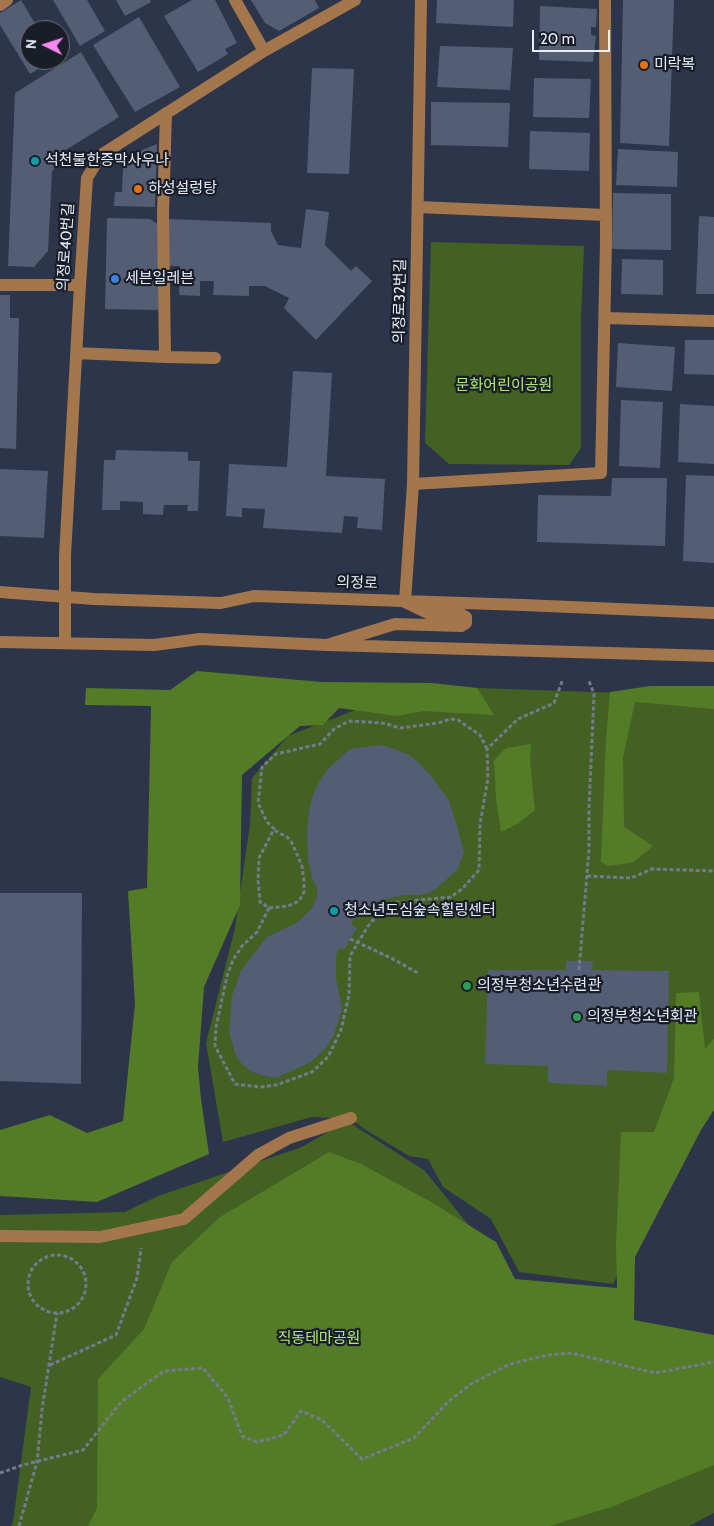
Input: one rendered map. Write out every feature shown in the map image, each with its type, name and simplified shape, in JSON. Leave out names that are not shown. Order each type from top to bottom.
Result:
[{"type":"street","points":[[0,5],[7,0]]},
{"type":"street","points":[[235,0],[264,51]]},
{"type":"street","name":"의정로40번길","points":[[65,642],[65,556],[87,178],[101,155],[264,51],[355,0]]},
{"type":"street","name":"의정로32번길","points":[[405,602],[413,484],[421,0]]},
{"type":"street","points":[[413,484],[601,473],[606,215],[605,0]]},
{"type":"street","points":[[165,356],[163,214],[166,113]]},
{"type":"street","points":[[418,207],[606,215]]},
{"type":"street","points":[[0,285],[80,285]]},
{"type":"street","points":[[604,318],[714,321]]},
{"type":"street","points":[[76,353],[214,358]]},
{"type":"street","name":"의정로","points":[[0,592],[94,599],[221,603],[254,596],[714,613]]},
{"type":"street","points":[[327,645],[395,624],[461,626],[466,623],[466,617],[460,614],[428,613],[405,602]]},
{"type":"street","points":[[0,642],[154,645],[200,639],[327,645],[714,656]]},
{"type":"street","points":[[0,1236],[100,1237],[184,1219],[258,1155],[289,1138],[351,1118]]},
{"type":"path","points":[[488,749],[518,719],[554,704],[564,679]]},
{"type":"path","points":[[580,970],[587,876],[594,694],[590,681]]},
{"type":"path","points":[[270,908],[257,932],[242,946],[233,960],[227,976],[216,1027],[215,1046],[235,1084],[261,1087],[276,1085],[312,1072],[328,1057],[341,1030],[349,995],[350,956],[368,926],[388,903],[451,897],[462,889],[478,870],[480,824],[488,778],[488,749],[480,735],[458,720],[450,719],[400,728],[383,724],[349,721],[334,729],[320,744],[276,754],[262,767],[258,803],[267,822],[274,830],[287,837],[292,843],[302,866],[304,892],[299,901],[288,906],[270,908],[260,902],[259,858],[274,830]]},
{"type":"path","points":[[587,876],[631,878],[652,869],[714,871]]},
{"type":"path","points":[[350,939],[392,958],[418,973]]},
{"type":"path","points":[[50,1366],[116,1335],[136,1278],[145,1228]]},
{"type":"path","points":[[50,1255],[72,1258],[80,1266],[86,1286],[83,1296],[77,1305],[68,1311],[57,1313],[47,1312],[37,1306],[31,1298],[28,1287],[28,1276],[33,1267],[41,1259],[50,1255]]},
{"type":"path","points":[[19,1526],[37,1462],[42,1410],[57,1313]]},
{"type":"path","points":[[0,1473],[23,1465],[83,1450],[121,1402],[164,1371],[204,1368],[228,1398],[242,1436],[256,1442],[284,1435],[301,1410],[322,1420],[362,1459],[414,1438],[449,1400],[471,1384],[510,1364],[547,1355],[572,1353],[655,1373],[714,1362]]},
{"type":"green space","name":"문화어린이공원","points":[[431,242],[584,246],[581,319],[581,448],[569,465],[449,464],[425,443]]},
{"type":"green space","points":[[197,671],[322,682],[432,683],[477,688],[494,715],[424,711],[397,716],[339,708],[323,725],[300,726],[242,775],[240,905],[204,987],[198,1067],[209,1154],[97,1202],[0,1196],[0,1130],[50,1115],[87,1133],[123,1121],[135,1004],[128,891],[147,888],[151,706],[85,705],[86,688],[170,690]]},
{"type":"green space","points":[[650,686],[714,686],[714,709],[635,702],[623,757],[624,827],[653,846],[634,862],[609,866],[601,862],[606,739],[610,692]]},
{"type":"green space","name":"의정부청소년수련관","points":[[477,688],[714,696],[714,1087],[695,1118],[613,1284],[519,1272],[491,1219],[443,1187],[428,1159],[409,1156],[351,1119],[312,1117],[223,1142],[206,1043],[235,928],[250,824],[252,778],[288,736],[355,710]]},
{"type":"green space","points":[[531,744],[530,761],[535,810],[519,823],[501,832],[496,799],[494,760],[506,748]]},
{"type":"green space","name":"직동테마공원","points":[[699,992],[705,1049],[714,1039],[714,1110],[701,1130],[635,1257],[634,1320],[714,1335],[714,1465],[614,1506],[550,1526],[88,1526],[97,1508],[98,1379],[144,1329],[172,1262],[220,1217],[329,1152],[361,1164],[433,1203],[496,1242],[515,1279],[617,1288],[616,1245],[621,1132],[654,1132],[674,1078],[676,993]]},
{"type":"green space","name":"직동테마공원","points":[[347,1121],[425,1171],[521,1290],[620,1333],[714,1339],[714,1513],[689,1526],[11,1526],[31,1387],[0,1377],[0,1215],[125,1212],[158,1196],[302,1147]]},
{"type":"building","points":[[21,0],[33,20],[20,20],[20,58],[0,25],[0,13]]},
{"type":"building","points":[[53,0],[87,0],[105,31],[80,46],[70,29],[70,20],[65,20]]},
{"type":"building","points":[[116,0],[150,0],[151,2],[125,16]]},
{"type":"building","points":[[192,0],[215,0],[237,43],[225,49],[228,54],[198,72],[164,16]]},
{"type":"building","points":[[251,0],[315,0],[319,8],[279,31],[265,23]]},
{"type":"building","points":[[437,0],[514,0],[513,27],[436,23]]},
{"type":"building","points":[[623,0],[674,0],[669,146],[620,143]]},
{"type":"building","points":[[540,6],[597,9],[596,27],[591,27],[591,35],[596,36],[593,62],[539,60]]},
{"type":"building","points":[[139,17],[180,87],[135,112],[93,45]]},
{"type":"building","points":[[440,46],[513,48],[510,90],[437,87]]},
{"type":"building","name":"석천불한증막사우나","points":[[81,52],[119,117],[64,151],[52,172],[48,251],[34,267],[8,266],[15,93],[52,70],[70,70],[70,59]]},
{"type":"building","points":[[312,68],[354,69],[349,174],[307,173]]},
{"type":"building","points":[[28,70],[37,70],[30,74]]},
{"type":"building","points":[[534,78],[591,79],[589,118],[533,117]]},
{"type":"building","points":[[431,102],[510,103],[508,147],[431,145]]},
{"type":"building","points":[[530,131],[590,133],[589,171],[529,169]]},
{"type":"building","points":[[157,144],[155,207],[114,206],[115,192],[122,192],[123,168],[142,150]]},
{"type":"building","points":[[618,149],[678,152],[677,187],[616,185]]},
{"type":"building","points":[[613,193],[671,194],[671,250],[612,249]]},
{"type":"building","points":[[306,209],[329,212],[325,245],[351,271],[356,266],[372,281],[316,340],[284,308],[289,298],[265,286],[249,286],[249,296],[213,295],[214,281],[200,281],[200,296],[179,295],[180,266],[167,266],[169,219],[271,223],[271,231],[278,245],[301,248]]},
{"type":"building","points":[[699,216],[714,217],[714,294],[696,294]]},
{"type":"building","points":[[107,218],[150,219],[159,225],[158,310],[105,309]]},
{"type":"building","points":[[622,259],[663,260],[663,295],[621,294]]},
{"type":"building","points":[[0,295],[10,295],[10,318],[19,318],[16,449],[0,448]]},
{"type":"building","points":[[685,340],[714,340],[714,375],[684,374]]},
{"type":"building","points":[[618,343],[675,347],[672,391],[616,387]]},
{"type":"building","points":[[293,371],[332,373],[326,476],[385,479],[382,530],[357,528],[358,517],[344,516],[342,533],[263,528],[265,509],[242,508],[242,517],[226,516],[229,464],[287,467]]},
{"type":"building","points":[[621,400],[663,402],[660,468],[619,466]]},
{"type":"building","points":[[680,404],[714,406],[714,464],[678,462]]},
{"type":"building","points":[[116,450],[188,452],[188,461],[200,461],[198,511],[187,511],[188,505],[164,505],[163,515],[143,514],[143,502],[120,501],[120,510],[102,510],[104,460],[115,460]]},
{"type":"building","points":[[0,469],[48,471],[44,538],[0,536]]},
{"type":"building","points":[[686,475],[714,476],[714,563],[683,561]]},
{"type":"building","points":[[612,478],[667,478],[665,546],[537,542],[538,495],[611,496]]},
{"type":"building","name":"청소년도심숲속힐링센터","points":[[381,745],[409,755],[418,762],[448,799],[464,852],[458,869],[429,893],[381,900],[357,913],[351,925],[357,928],[344,950],[339,948],[336,956],[336,978],[342,1009],[334,1035],[326,1048],[311,1062],[276,1078],[250,1071],[236,1056],[229,1032],[232,995],[240,972],[267,937],[298,922],[312,908],[317,897],[317,887],[312,878],[308,861],[307,832],[309,810],[319,782],[327,770],[350,749]]},
{"type":"building","points":[[0,893],[82,893],[81,1084],[0,1081]]},
{"type":"building","name":"의정부청소년회관","points":[[566,961],[593,961],[592,970],[669,971],[667,1073],[607,1070],[607,1086],[548,1083],[548,1066],[485,1064],[488,970],[566,970]]},
{"type":"place","name":"미락복","points":[[644,65]]},
{"type":"place","name":"석천불한증막사우나","points":[[35,161]]},
{"type":"place","name":"하성설렁탕","points":[[138,189]]},
{"type":"place","name":"세븐일레븐","points":[[115,279]]},
{"type":"place","name":"청소년도심숲속힐링센터","points":[[334,911]]},
{"type":"place","name":"의정부청소년수련관","points":[[467,986]]},
{"type":"place","name":"의정부청소년회관","points":[[577,1017]]}]
